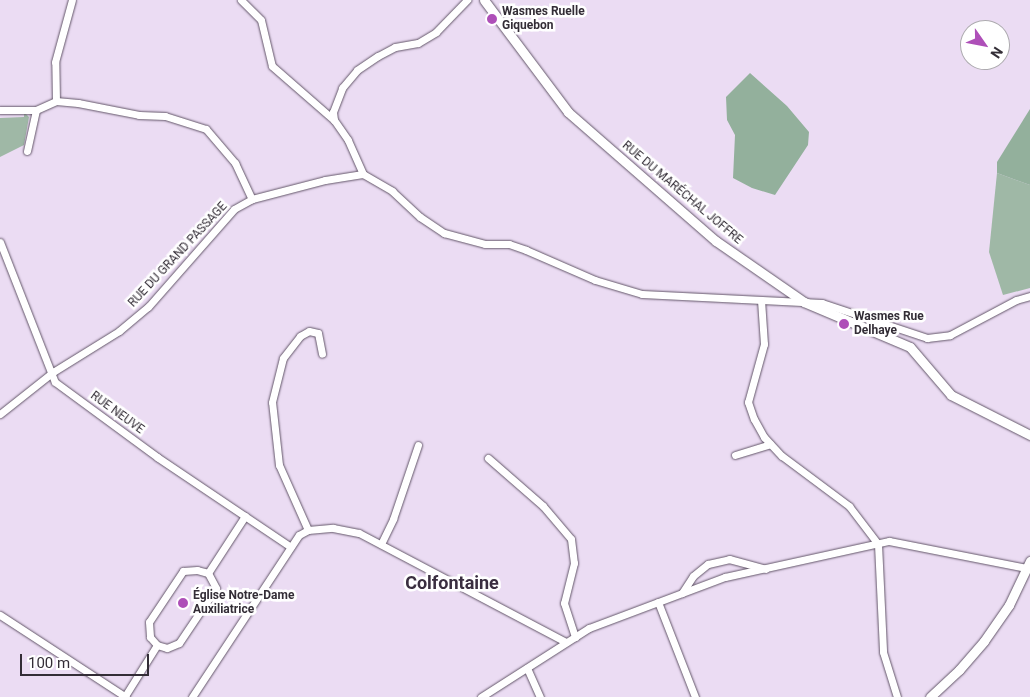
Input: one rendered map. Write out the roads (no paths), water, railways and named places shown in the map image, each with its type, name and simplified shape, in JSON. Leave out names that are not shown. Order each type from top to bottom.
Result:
[{"type":"street","points":[[56,101],[55,62],[72,0]]},
{"type":"street","points":[[241,0],[261,20],[272,66],[334,120],[348,140],[363,174],[392,191],[420,218],[444,233],[464,240],[526,250],[595,280],[642,294],[804,302],[852,311],[927,338],[950,335],[1016,300],[1030,296]]},
{"type":"street","points":[[334,120],[333,112],[342,88],[357,70],[395,47],[418,43],[436,32],[467,0]]},
{"type":"street","name":"RUE DU MARÉCHAL JOFFRE","points":[[484,0],[568,112],[716,241],[804,302],[910,348],[951,395],[1030,435]]},
{"type":"street","points":[[0,110],[36,110],[56,101],[139,115],[165,116],[206,128],[235,163],[252,199]]},
{"type":"street","points":[[27,151],[36,110]]},
{"type":"street","name":"RUE DU GRAND PASSAGE","points":[[0,414],[53,372],[119,331],[148,307],[234,209],[252,199],[325,180],[363,174]]},
{"type":"street","name":"RUE NEUVE","points":[[0,242],[53,372],[55,382],[291,547]]},
{"type":"street","points":[[761,300],[764,344],[760,365],[748,402],[754,419],[770,444],[782,456],[849,506],[878,544],[883,652],[897,697]]},
{"type":"street","points":[[308,530],[279,465],[272,402],[283,358],[300,336],[310,331],[318,333],[322,354]]},
{"type":"street","points":[[735,455],[770,444]]},
{"type":"street","points":[[382,544],[418,445]]},
{"type":"street","points":[[488,458],[543,506],[571,540],[574,563],[564,603],[575,637]]},
{"type":"street","points":[[208,573],[245,516]]},
{"type":"street","points":[[192,697],[299,535],[308,530],[333,528],[359,533],[566,642]]},
{"type":"street","points":[[481,697],[588,628],[725,577],[889,541],[1028,565],[1009,605],[984,641],[959,670],[930,697]]},
{"type":"street","points":[[682,593],[693,576],[708,564],[729,559],[766,569]]},
{"type":"street","points":[[197,570],[208,573],[216,588],[179,643],[167,648],[157,645],[150,637],[149,622],[183,572],[197,570]]},
{"type":"street","points":[[658,602],[695,697]]},
{"type":"street","points":[[0,615],[125,696],[157,645]]},
{"type":"street","points":[[527,668],[540,697]]},
{"type":"place","name":"Wasmes Ruelle Giquebon","points":[[492,19]]},
{"type":"place","name":"Wasmes Rue Delhaye","points":[[844,324]]},
{"type":"place","name":"Église Notre-Dame Auxiliatrice","points":[[183,603]]},
{"type":"district","name":"Colfontaine","points":[[452,583]]}]
